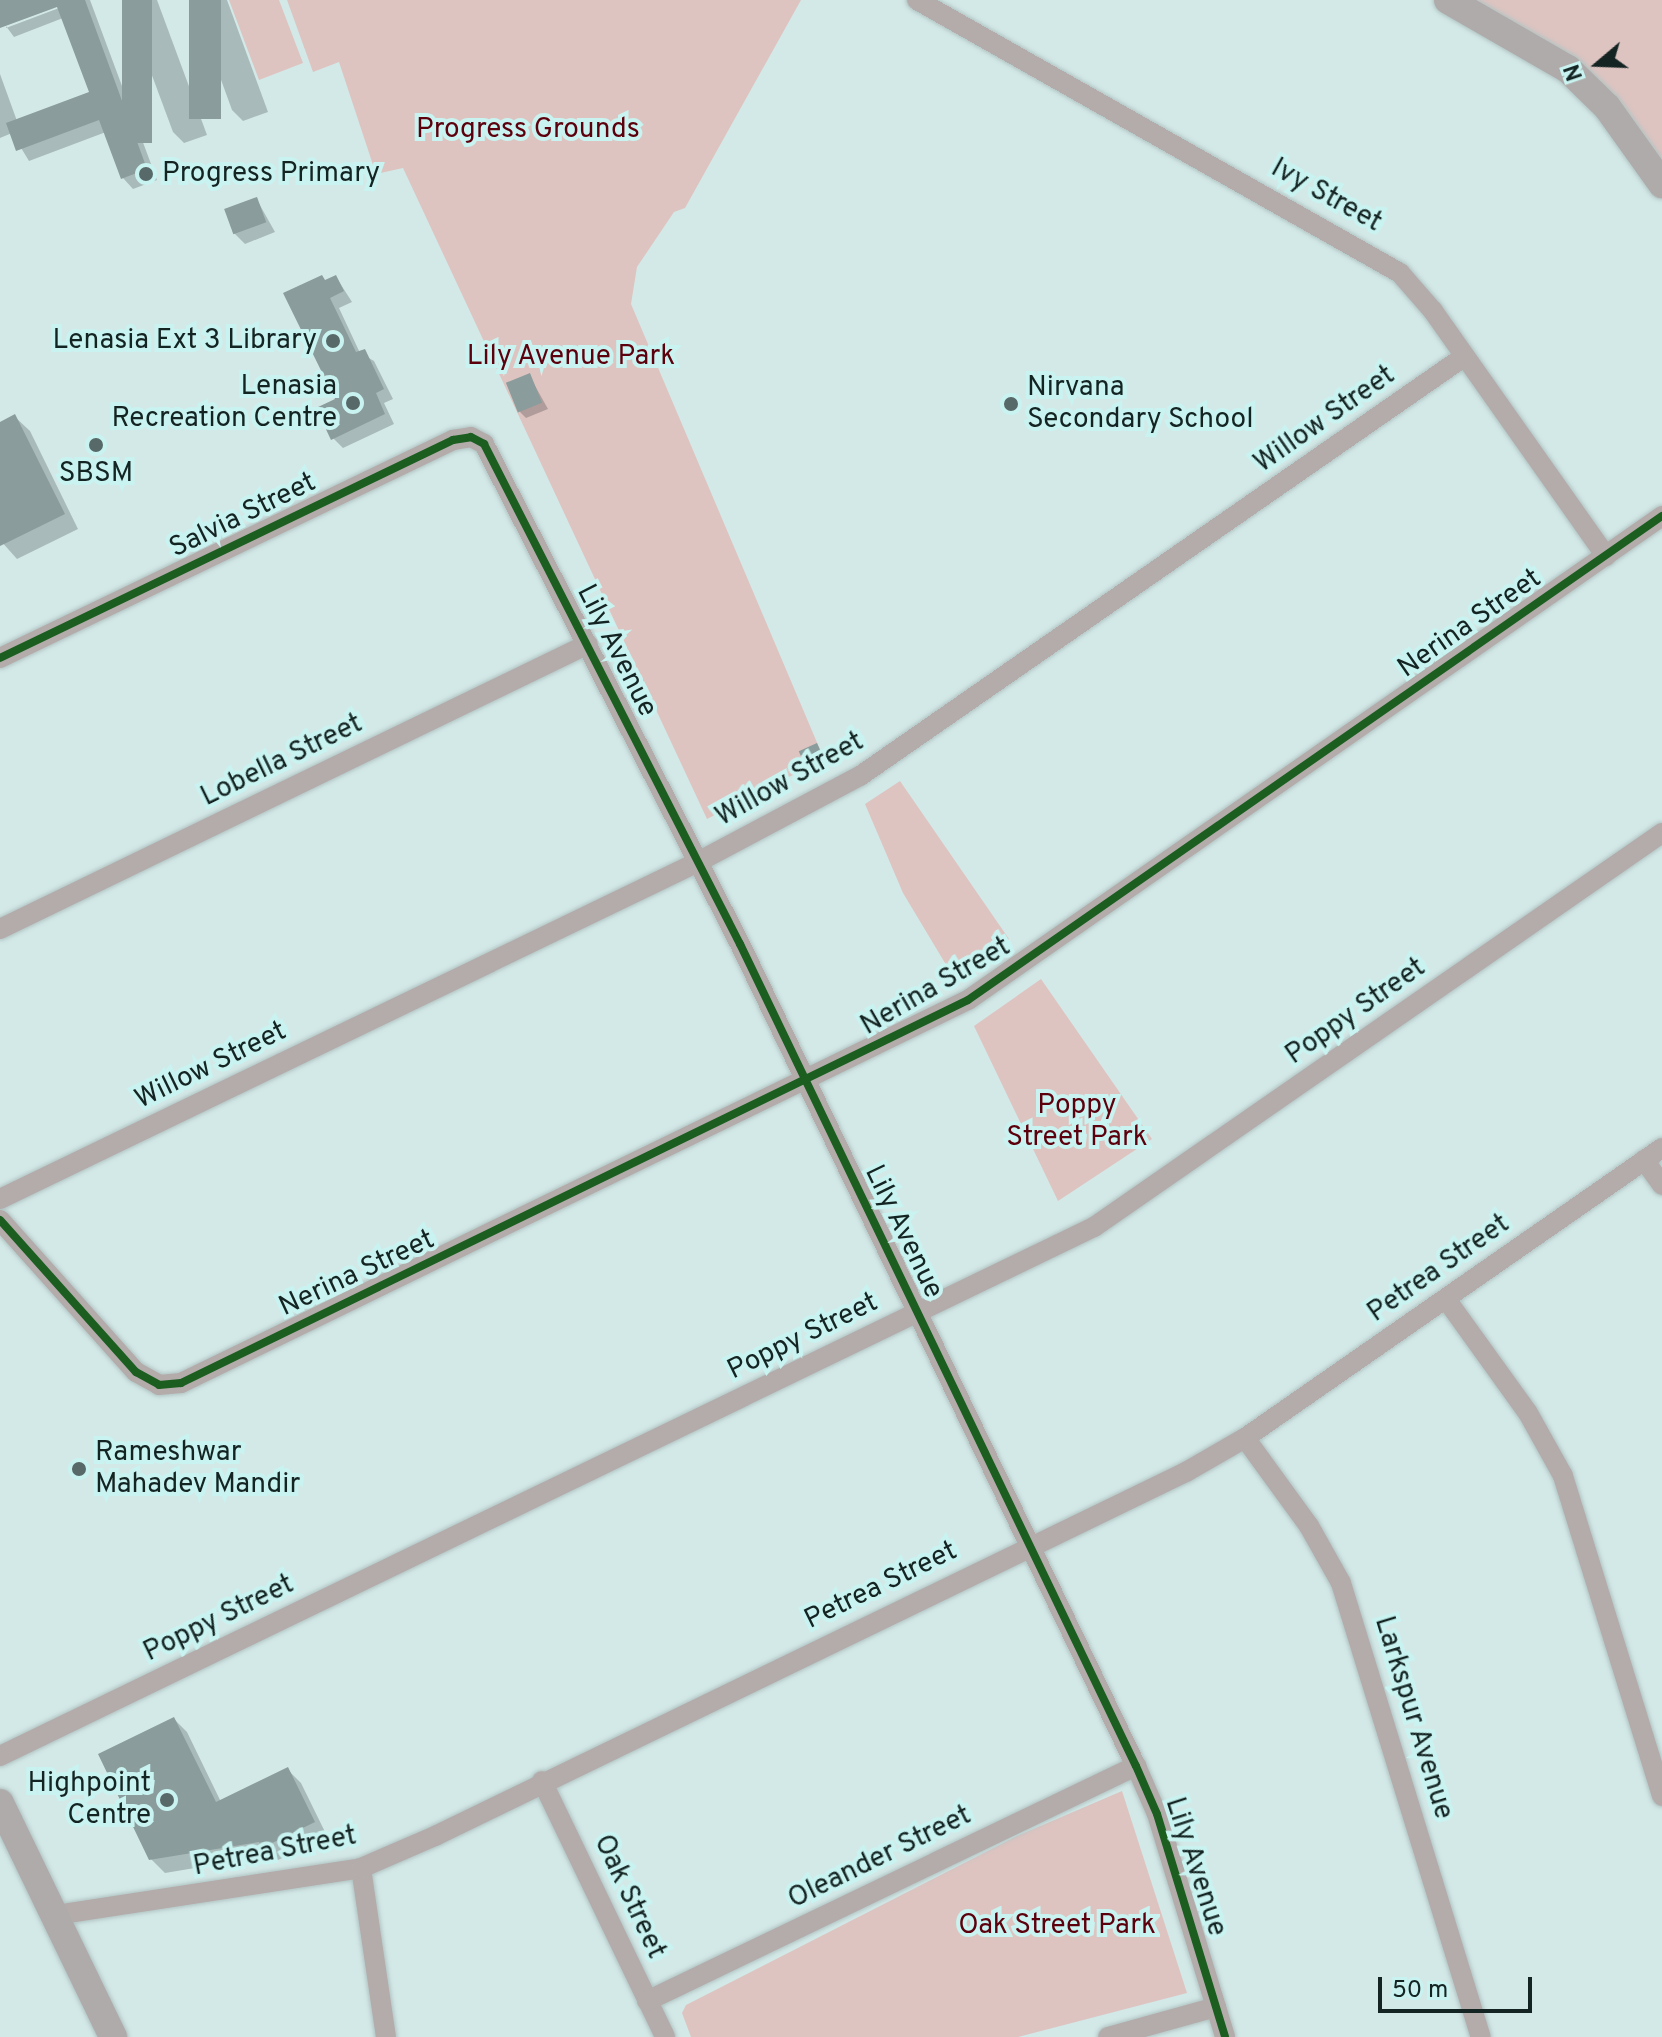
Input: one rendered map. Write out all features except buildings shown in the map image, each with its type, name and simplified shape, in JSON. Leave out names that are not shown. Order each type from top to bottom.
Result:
[{"type":"street","name":"Ivy Street","points":[[917,0],[1383,260],[1416,288],[1606,556]]},
{"type":"street","points":[[1448,0],[1568,69],[1607,107],[1662,184]]},
{"type":"street","name":"Willow Street","points":[[0,1199],[698,862],[899,752],[1465,356]]},
{"type":"street","name":"Salvia Street","points":[[0,658],[453,440],[479,440],[496,466]]},
{"type":"street","name":"Lily Avenue","points":[[496,466],[698,862],[1136,1766],[1157,1814],[1225,2037]]},
{"type":"street","name":"Nerina Street","points":[[0,1220],[136,1372],[148,1382],[170,1386],[805,1083],[989,987],[1662,516]]},
{"type":"street","name":"Lobella Street","points":[[0,929],[588,644]]},
{"type":"street","name":"Poppy Street","points":[[0,1756],[919,1313],[1127,1206],[1662,833]]},
{"type":"street","name":"Petrea Street","points":[[55,1915],[361,1868],[1245,1438],[1662,1148]]},
{"type":"street","points":[[1644,1160],[1662,1185]]},
{"type":"street","points":[[1446,1299],[1528,1413],[1563,1476],[1662,1796]]},
{"type":"street","name":"Larkspur Avenue","points":[[1245,1438],[1309,1526],[1341,1583],[1481,2037]]},
{"type":"street","name":"Oleander Street","points":[[647,2001],[1136,1766]]},
{"type":"street","name":"Oak Street","points":[[542,1781],[665,2037]]},
{"type":"street","points":[[0,1803],[113,2037]]},
{"type":"street","points":[[361,1868],[386,2037]]},
{"type":"street","points":[[1108,2037],[1216,2007]]},
{"type":"green space","points":[[229,0],[279,0],[303,63],[259,80]]},
{"type":"green space","points":[[287,0],[801,0],[685,208],[674,212],[637,267],[631,304],[824,759],[707,819],[403,168],[376,174],[339,62],[313,72]]},
{"type":"green space","points":[[1471,0],[1662,0],[1662,166]]},
{"type":"green space","points":[[900,781],[1009,939],[954,978],[903,893],[865,804]]},
{"type":"green space","name":"Poppy Street Park","points":[[1041,979],[1152,1139],[1058,1201],[974,1026]]},
{"type":"green space","name":"Oak Street Park","points":[[1122,1791],[1187,1993],[1018,2037],[691,2037],[682,2013],[686,2005],[1017,1836]]},
{"type":"cycle path","points":[[0,658],[453,440],[471,437],[484,444],[740,944],[1136,1766],[1157,1814],[1225,2037]]},
{"type":"cycle path","points":[[0,1220],[136,1372],[159,1385],[181,1383],[968,1000],[1662,516]]},
{"type":"place","name":"Progress Primary","points":[[146,174]]},
{"type":"place","name":"Lenasia Ext 3 Library","points":[[333,341]]},
{"type":"place","name":"Lenasia Recreation Centre","points":[[353,403]]},
{"type":"place","name":"Nirvana Secondary School","points":[[1011,404]]},
{"type":"place","name":"SBSM","points":[[96,445]]},
{"type":"place","name":"Rameshwar Mahadev Mandir","points":[[79,1469]]},
{"type":"place","name":"Highpoint Centre","points":[[167,1800]]},
{"type":"park label","name":"Progress Grounds","points":[[528,130]]},
{"type":"park label","name":"Lily Avenue Park","points":[[571,357]]}]
